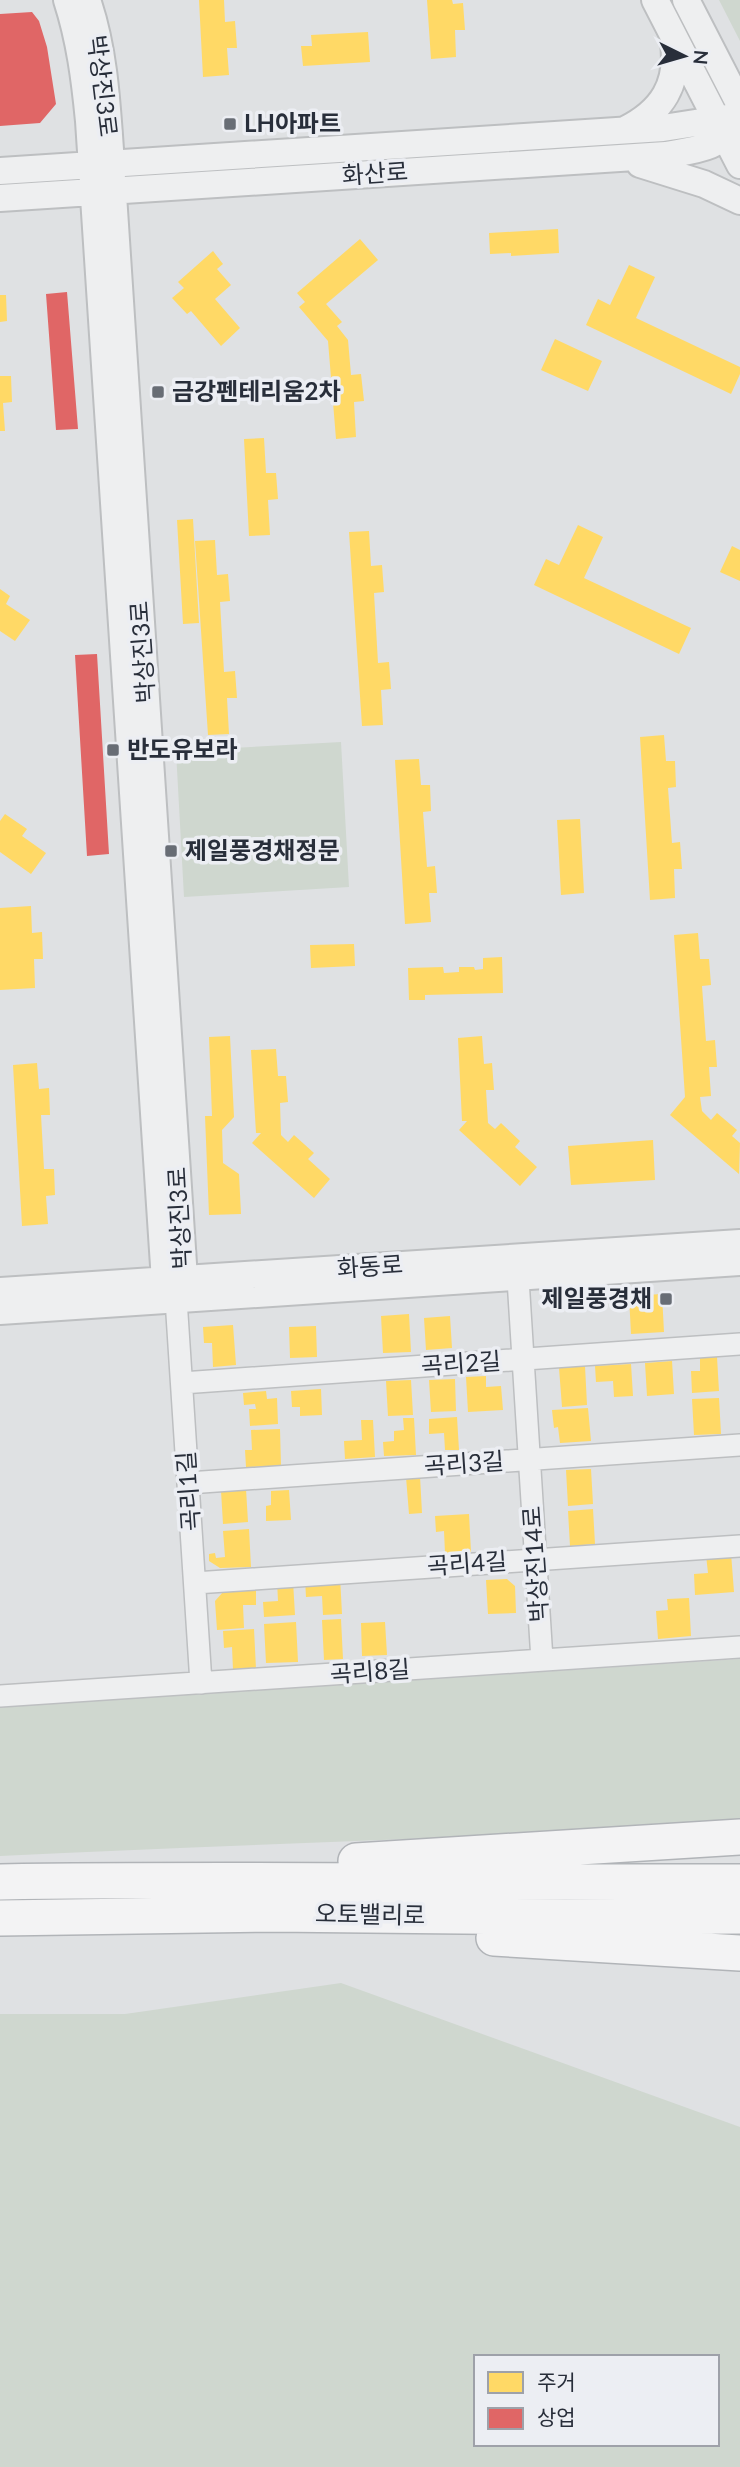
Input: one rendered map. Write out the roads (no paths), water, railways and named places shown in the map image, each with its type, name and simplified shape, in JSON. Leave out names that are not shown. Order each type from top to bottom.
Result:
[{"type":"highway","points":[[150,1880],[301,1864],[740,1837]]},
{"type":"highway","name":"오토밸리로","points":[[0,1882],[740,1882]]},
{"type":"highway","points":[[272,1914],[497,1939],[740,1953]]},
{"type":"highway","name":"오토밸리로","points":[[0,1918],[272,1914],[740,1916]]},
{"type":"street","name":"박상진3로","points":[[67,0],[75,24],[102,164]]},
{"type":"street","name":"박상진3로","points":[[87,0],[94,19],[103,68],[103,192],[175,1286]]},
{"type":"street","points":[[655,0],[673,34],[731,124],[740,165]]},
{"type":"street","points":[[686,0],[740,105]]},
{"type":"street","points":[[624,131],[651,113],[671,86],[676,70],[673,34]]},
{"type":"street","name":"화산로","points":[[0,171],[731,124]]},
{"type":"street","name":"화산로","points":[[0,198],[666,155],[698,149],[731,124]]},
{"type":"street","points":[[607,159],[675,173],[740,201]]},
{"type":"street","name":"화동로","points":[[517,1267],[740,1243]]},
{"type":"street","name":"화동로","points":[[0,1291],[175,1286],[517,1267],[740,1262]]},
{"type":"street","name":"박상진14로","points":[[517,1267],[542,1660]]},
{"type":"street","name":"화동로","points":[[0,1311],[175,1286]]},
{"type":"street","name":"곡리1길","points":[[175,1286],[201,1683]]},
{"type":"street","name":"곡리2길","points":[[182,1383],[740,1344]]},
{"type":"street","name":"곡리3길","points":[[188,1483],[740,1445]]},
{"type":"street","name":"곡리4길","points":[[195,1583],[740,1546]]},
{"type":"street","name":"곡리8길","points":[[0,1696],[740,1647]]},
{"type":"place","name":"LH아파트","points":[[230,124]]},
{"type":"place","name":"금강펜테리움2차","points":[[158,392]]},
{"type":"place","name":"반도유보라","points":[[113,750]]},
{"type":"place","name":"제일풍경채정문","points":[[171,851]]},
{"type":"place","name":"제일풍경채","points":[[666,1299]]}]
